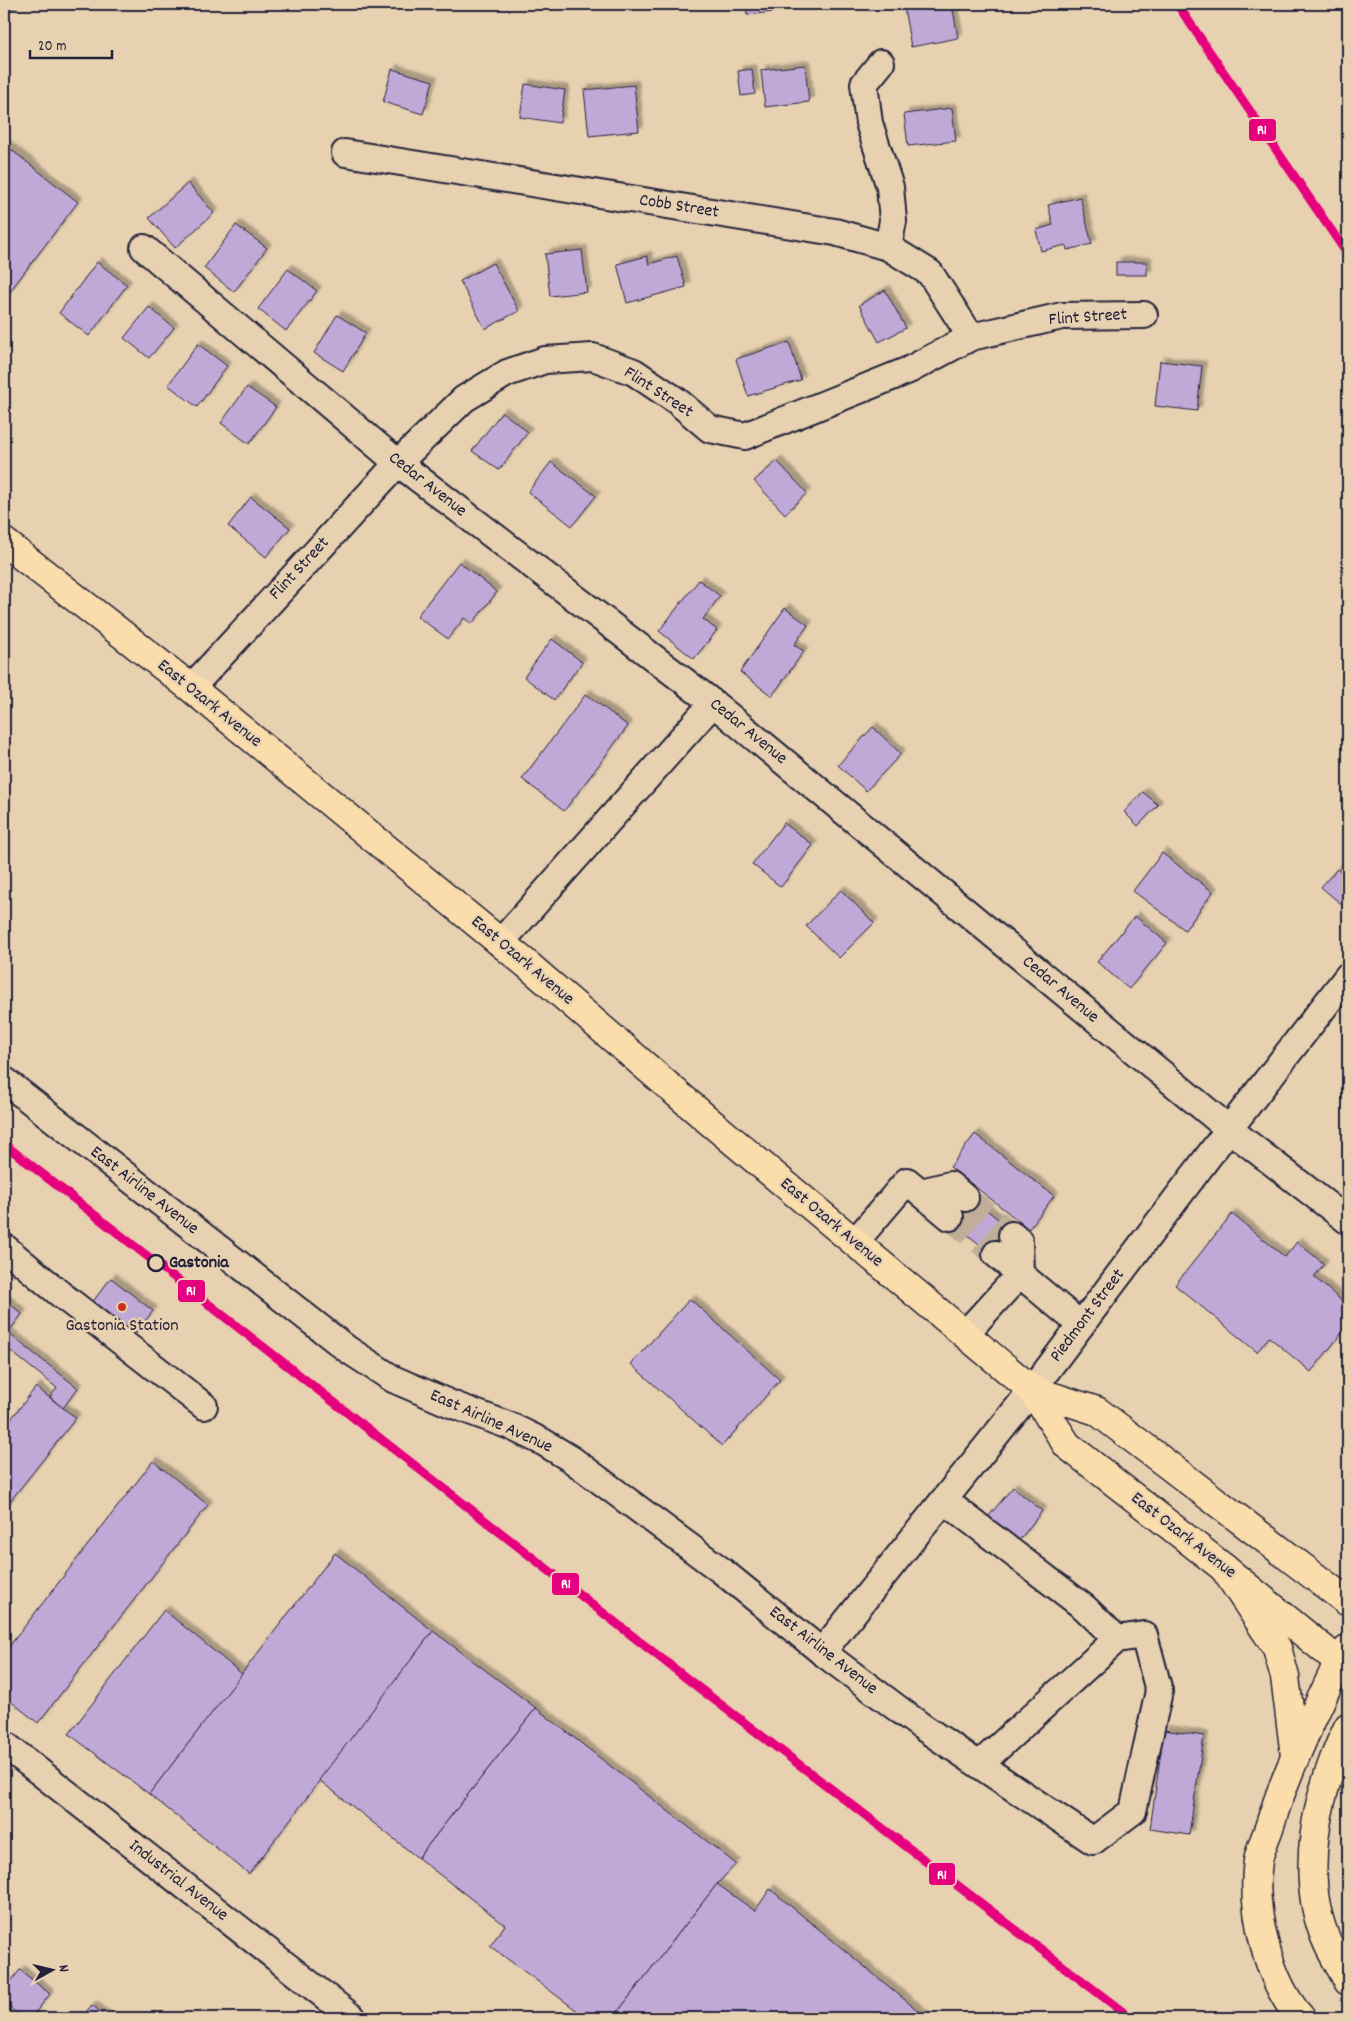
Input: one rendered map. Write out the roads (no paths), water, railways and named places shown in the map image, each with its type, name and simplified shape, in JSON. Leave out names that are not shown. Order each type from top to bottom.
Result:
[{"type":"main road","name":"East Ozark Avenue","points":[[4,542],[191,688],[500,942],[1032,1390],[1067,1445],[1345,1660]]},
{"type":"main road","name":"East Ozark Avenue","points":[[1032,1390],[1097,1411],[1348,1602]]},
{"type":"main road","points":[[1224,1568],[1277,1648],[1285,1677],[1295,1756]]},
{"type":"main road","points":[[1301,2018],[1276,1978],[1262,1938],[1257,1898],[1258,1861],[1275,1807],[1295,1756],[1345,1660]]},
{"type":"main road","points":[[1348,1727],[1336,1753],[1317,1816],[1312,1860],[1316,1908],[1327,1944],[1348,1981]]},
{"type":"main road","points":[[1317,1816],[1348,1775]]},
{"type":"street","points":[[881,63],[864,84],[869,123],[890,187],[894,221],[888,247]]},
{"type":"street","name":"Cobb Street","points":[[345,153],[835,232],[888,247],[930,274],[970,337]]},
{"type":"street","name":"Cedar Avenue","points":[[144,248],[398,463],[713,703],[1229,1129],[1348,1221]]},
{"type":"street","name":"Flint Street","points":[[191,688],[398,463],[464,399],[506,373],[546,360],[593,357],[634,372],[677,401],[710,429],[745,436],[909,370],[970,337],[1062,316],[1144,314]]},
{"type":"street","points":[[500,942],[713,703]]},
{"type":"street","name":"Piedmont Street","points":[[822,1652],[1032,1390],[1229,1129],[1348,976]]},
{"type":"street","name":"East Airline Avenue","points":[[4,1080],[347,1349],[393,1379],[451,1404],[510,1426],[543,1442],[571,1459],[722,1571],[822,1652],[921,1726],[1093,1841],[1133,1810],[1159,1691],[1144,1635],[1117,1639]]},
{"type":"street","points":[[855,1242],[908,1181],[921,1192],[958,1207]]},
{"type":"street","points":[[1004,1244],[1020,1274],[1082,1325]]},
{"type":"street","points":[[4,1247],[59,1293],[204,1406]]},
{"type":"street","points":[[965,1334],[1020,1274]]},
{"type":"street","points":[[944,1500],[1085,1608],[1117,1639],[979,1765]]},
{"type":"street","name":"Industrial Avenue","points":[[4,1744],[353,2018]]},
{"type":"tunnel","points":[[965,1198],[1012,1235]]},
{"type":"tunnel","points":[[950,1217],[996,1254]]},
{"type":"railway","points":[[1177,4],[1348,255]]},
{"type":"railway","points":[[4,1144],[699,1688],[1131,2018]]},
{"type":"place","name":"Gastonia","points":[[156,1263]]},
{"type":"place","name":"Gastonia Station","points":[[122,1307]]}]
